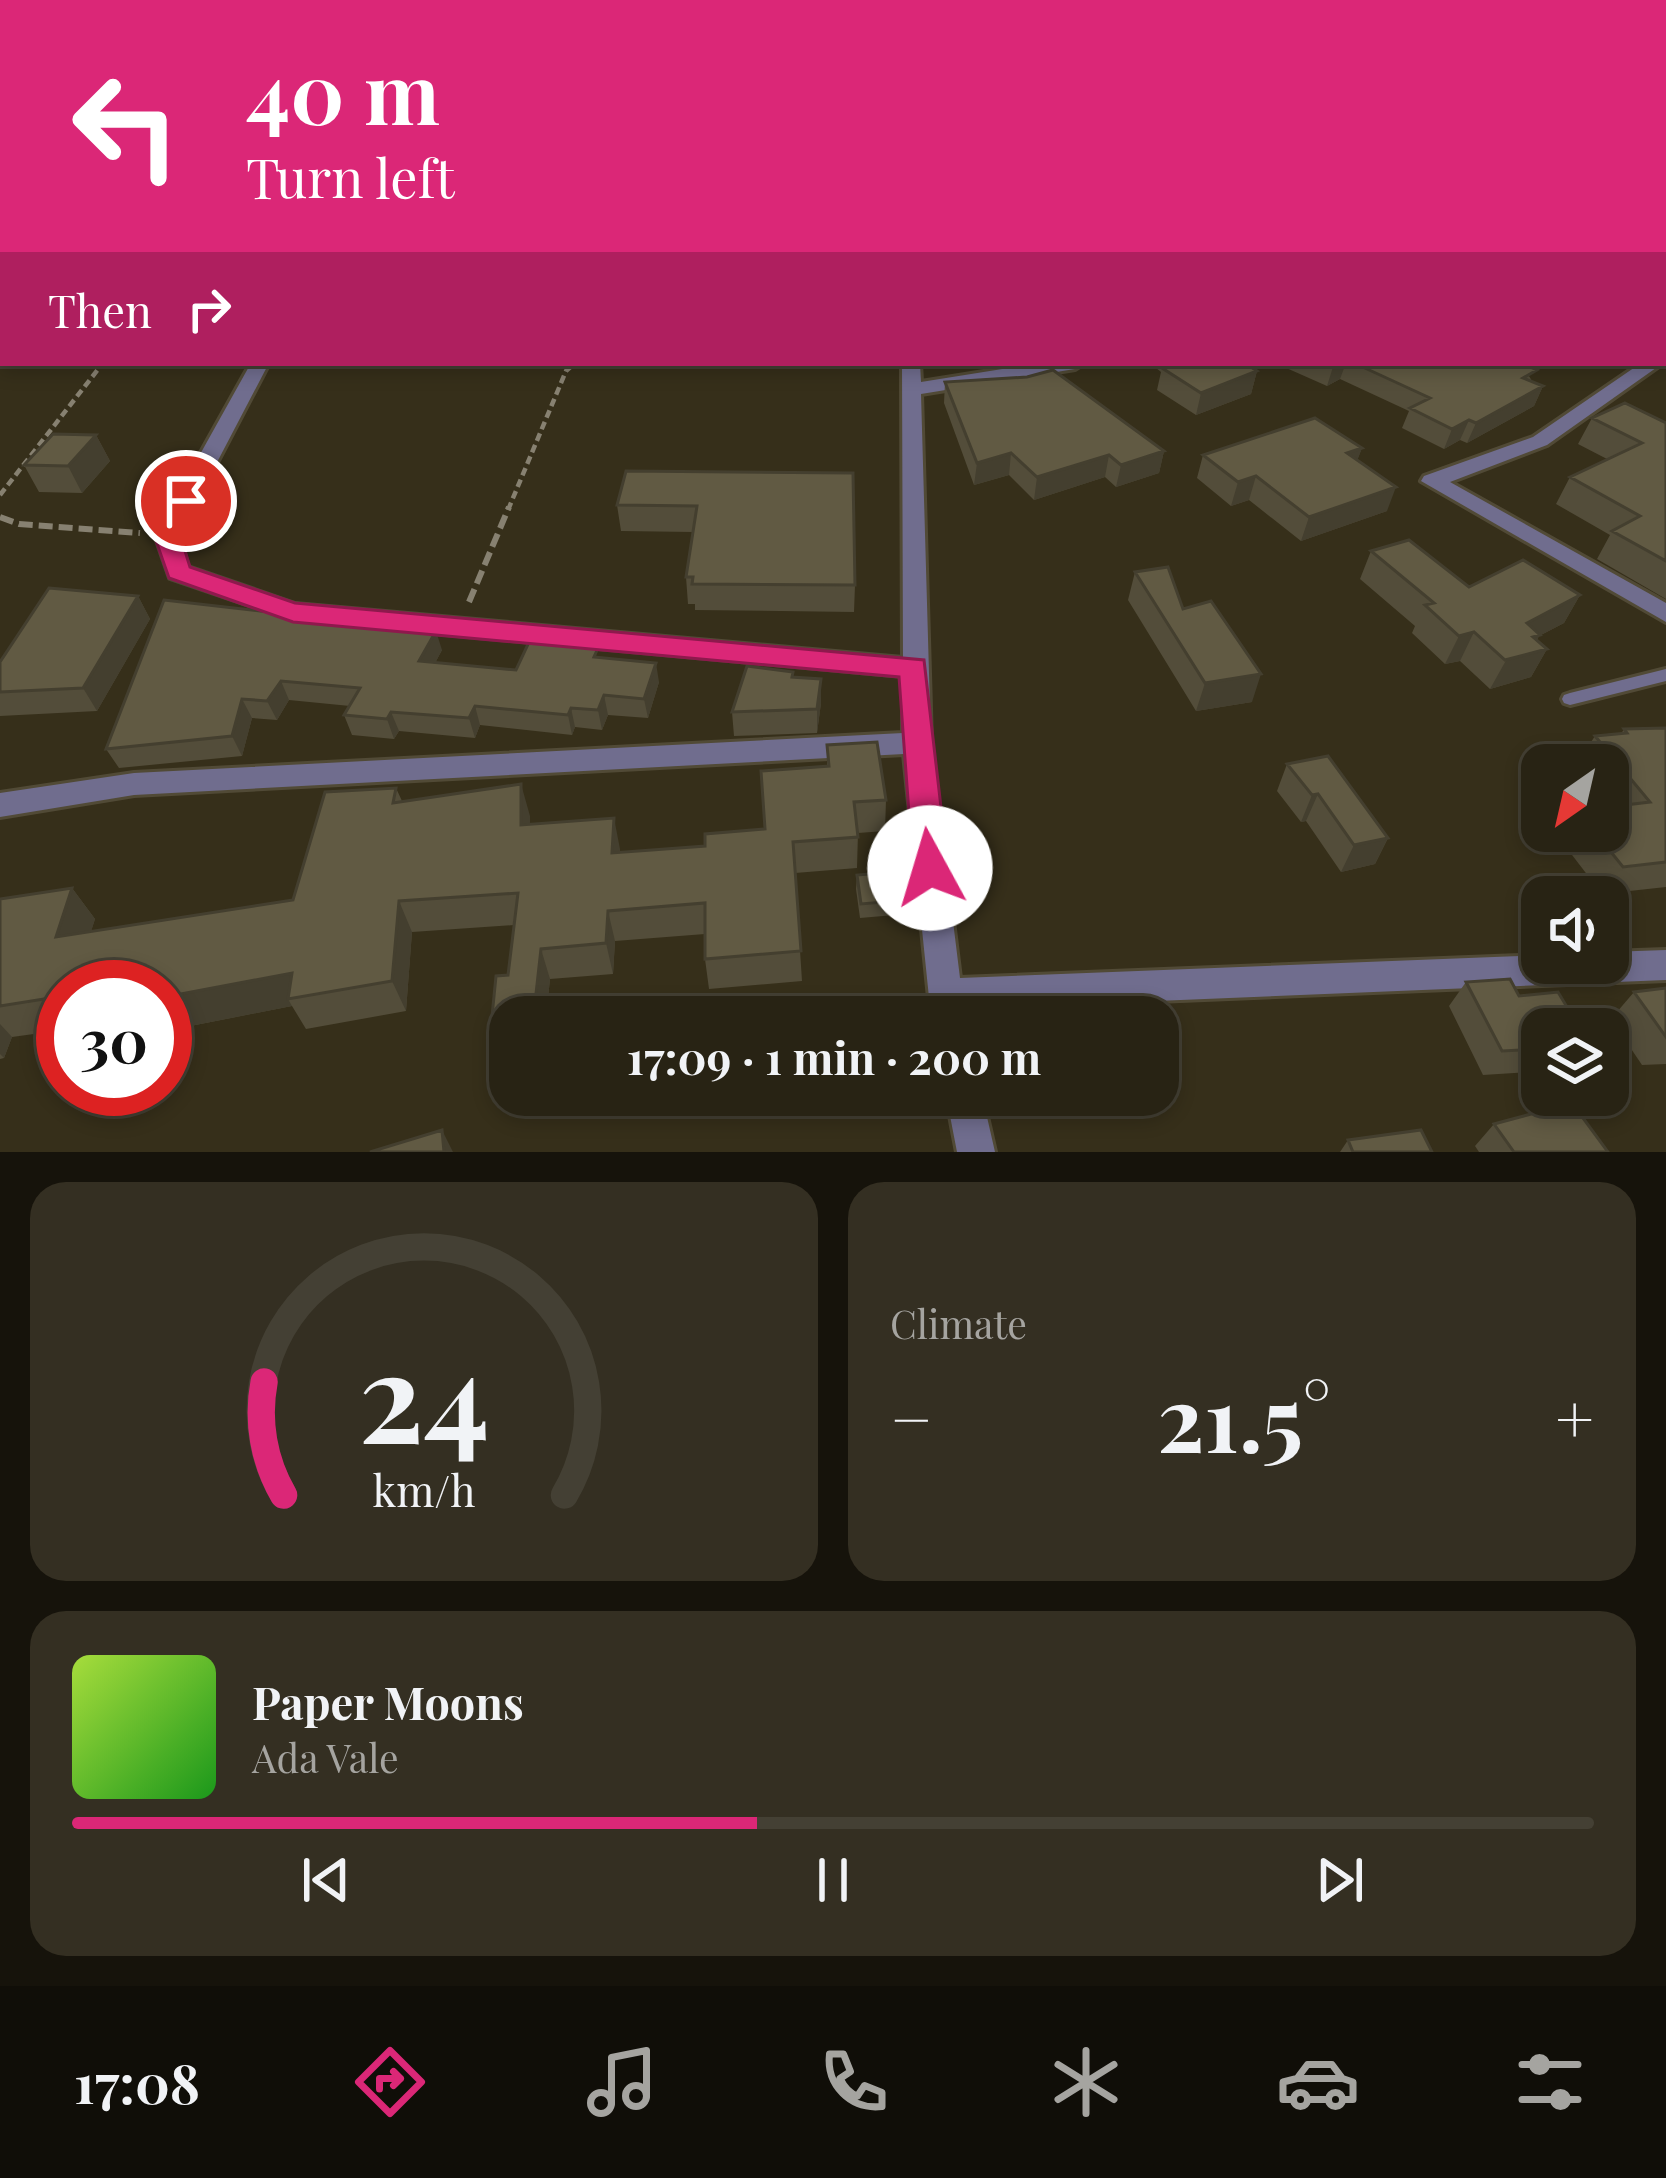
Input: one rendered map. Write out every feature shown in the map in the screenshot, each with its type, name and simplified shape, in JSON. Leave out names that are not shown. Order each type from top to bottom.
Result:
[{"type":"street","points":[[258,366],[167,535],[178,572],[293,612],[914,668]]},
{"type":"street","points":[[945,996],[917,742],[913,376],[1038,366]]},
{"type":"street","points":[[1650,366],[1540,440],[1432,482],[1666,614]]},
{"type":"street","points":[[0,805],[134,784],[917,742]]},
{"type":"street","points":[[1108,996],[1666,965]]},
{"type":"street","points":[[968,1116],[976,1152]]},
{"type":"lane","points":[[1570,699],[1666,675]]},
{"type":"path","points":[[0,495],[101,366]]},
{"type":"path","points":[[458,627],[572,366]]},
{"type":"path","points":[[0,517],[19,524],[167,535]]},
{"type":"building","points":[[1250,366],[1257,371],[1201,393],[1162,368]]},
{"type":"building","points":[[1361,366],[1528,366],[1537,370],[1523,378],[1543,386],[1476,423],[1469,420],[1452,429],[1410,408],[1430,398]]},
{"type":"building","points":[[1053,370],[1164,451],[1121,465],[1109,455],[1037,477],[1011,453],[977,463],[945,382],[1027,377]]},
{"type":"building","points":[[1625,403],[1666,423],[1666,561],[1612,531],[1640,516],[1570,477],[1642,443],[1592,418]]},
{"type":"building","points":[[1315,418],[1362,448],[1347,453],[1396,487],[1309,517],[1256,476],[1238,482],[1203,455]]},
{"type":"building","points":[[53,434],[96,435],[68,466],[24,465]]},
{"type":"building","points":[[626,471],[853,473],[855,585],[692,584],[693,577],[686,577],[697,506],[617,505]]},
{"type":"building","points":[[1409,540],[1469,587],[1523,560],[1580,595],[1527,623],[1540,635],[1533,637],[1547,649],[1505,660],[1474,632],[1459,636],[1425,605],[1434,603],[1371,551]]},
{"type":"building","points":[[1168,567],[1183,609],[1211,601],[1261,674],[1205,683],[1135,572]]},
{"type":"building","points":[[49,588],[138,596],[83,688],[0,692],[0,662]]},
{"type":"building","points":[[164,600],[436,631],[419,661],[516,670],[529,642],[598,648],[594,657],[656,663],[644,699],[604,695],[598,710],[571,708],[568,715],[475,706],[469,718],[391,712],[387,719],[344,715],[360,688],[281,681],[267,701],[242,699],[232,736],[106,749]]},
{"type":"building","points":[[747,666],[821,679],[817,709],[732,712]]},
{"type":"building","points":[[1666,728],[1666,862],[1623,867],[1611,852],[1629,852],[1629,804],[1650,802],[1629,777],[1629,744],[1602,744],[1595,736],[1627,733],[1624,729]]},
{"type":"building","points":[[877,742],[886,800],[854,802],[858,837],[793,842],[801,951],[705,959],[705,903],[608,911],[606,943],[541,949],[536,996],[494,996],[496,976],[508,975],[518,893],[399,901],[392,981],[288,999],[292,973],[192,992],[192,960],[36,960],[36,1000],[0,1006],[0,899],[72,888],[56,937],[293,900],[325,792],[396,788],[393,803],[521,784],[521,825],[614,818],[612,853],[705,846],[705,834],[765,829],[761,771],[829,766],[827,745]]},
{"type":"building","points":[[1328,756],[1388,838],[1354,845],[1318,794],[1312,795],[1287,764]]},
{"type":"building","points":[[892,872],[896,901],[861,904],[857,875]]},
{"type":"building","points":[[1510,979],[1519,996],[1558,992],[1568,1008],[1521,1008],[1521,1050],[1502,1051],[1466,982]]},
{"type":"building","points":[[1666,988],[1666,1037],[1634,992]]},
{"type":"building","points":[[1524,1116],[1582,1116],[1608,1152],[1514,1152],[1494,1124]]},
{"type":"building","points":[[442,1130],[444,1152],[370,1152]]},
{"type":"building","points":[[1421,1130],[1432,1152],[1353,1152],[1348,1140]]},
{"type":"route","points":[[186,501],[167,535],[178,572],[293,612],[914,668],[930,868]]}]
